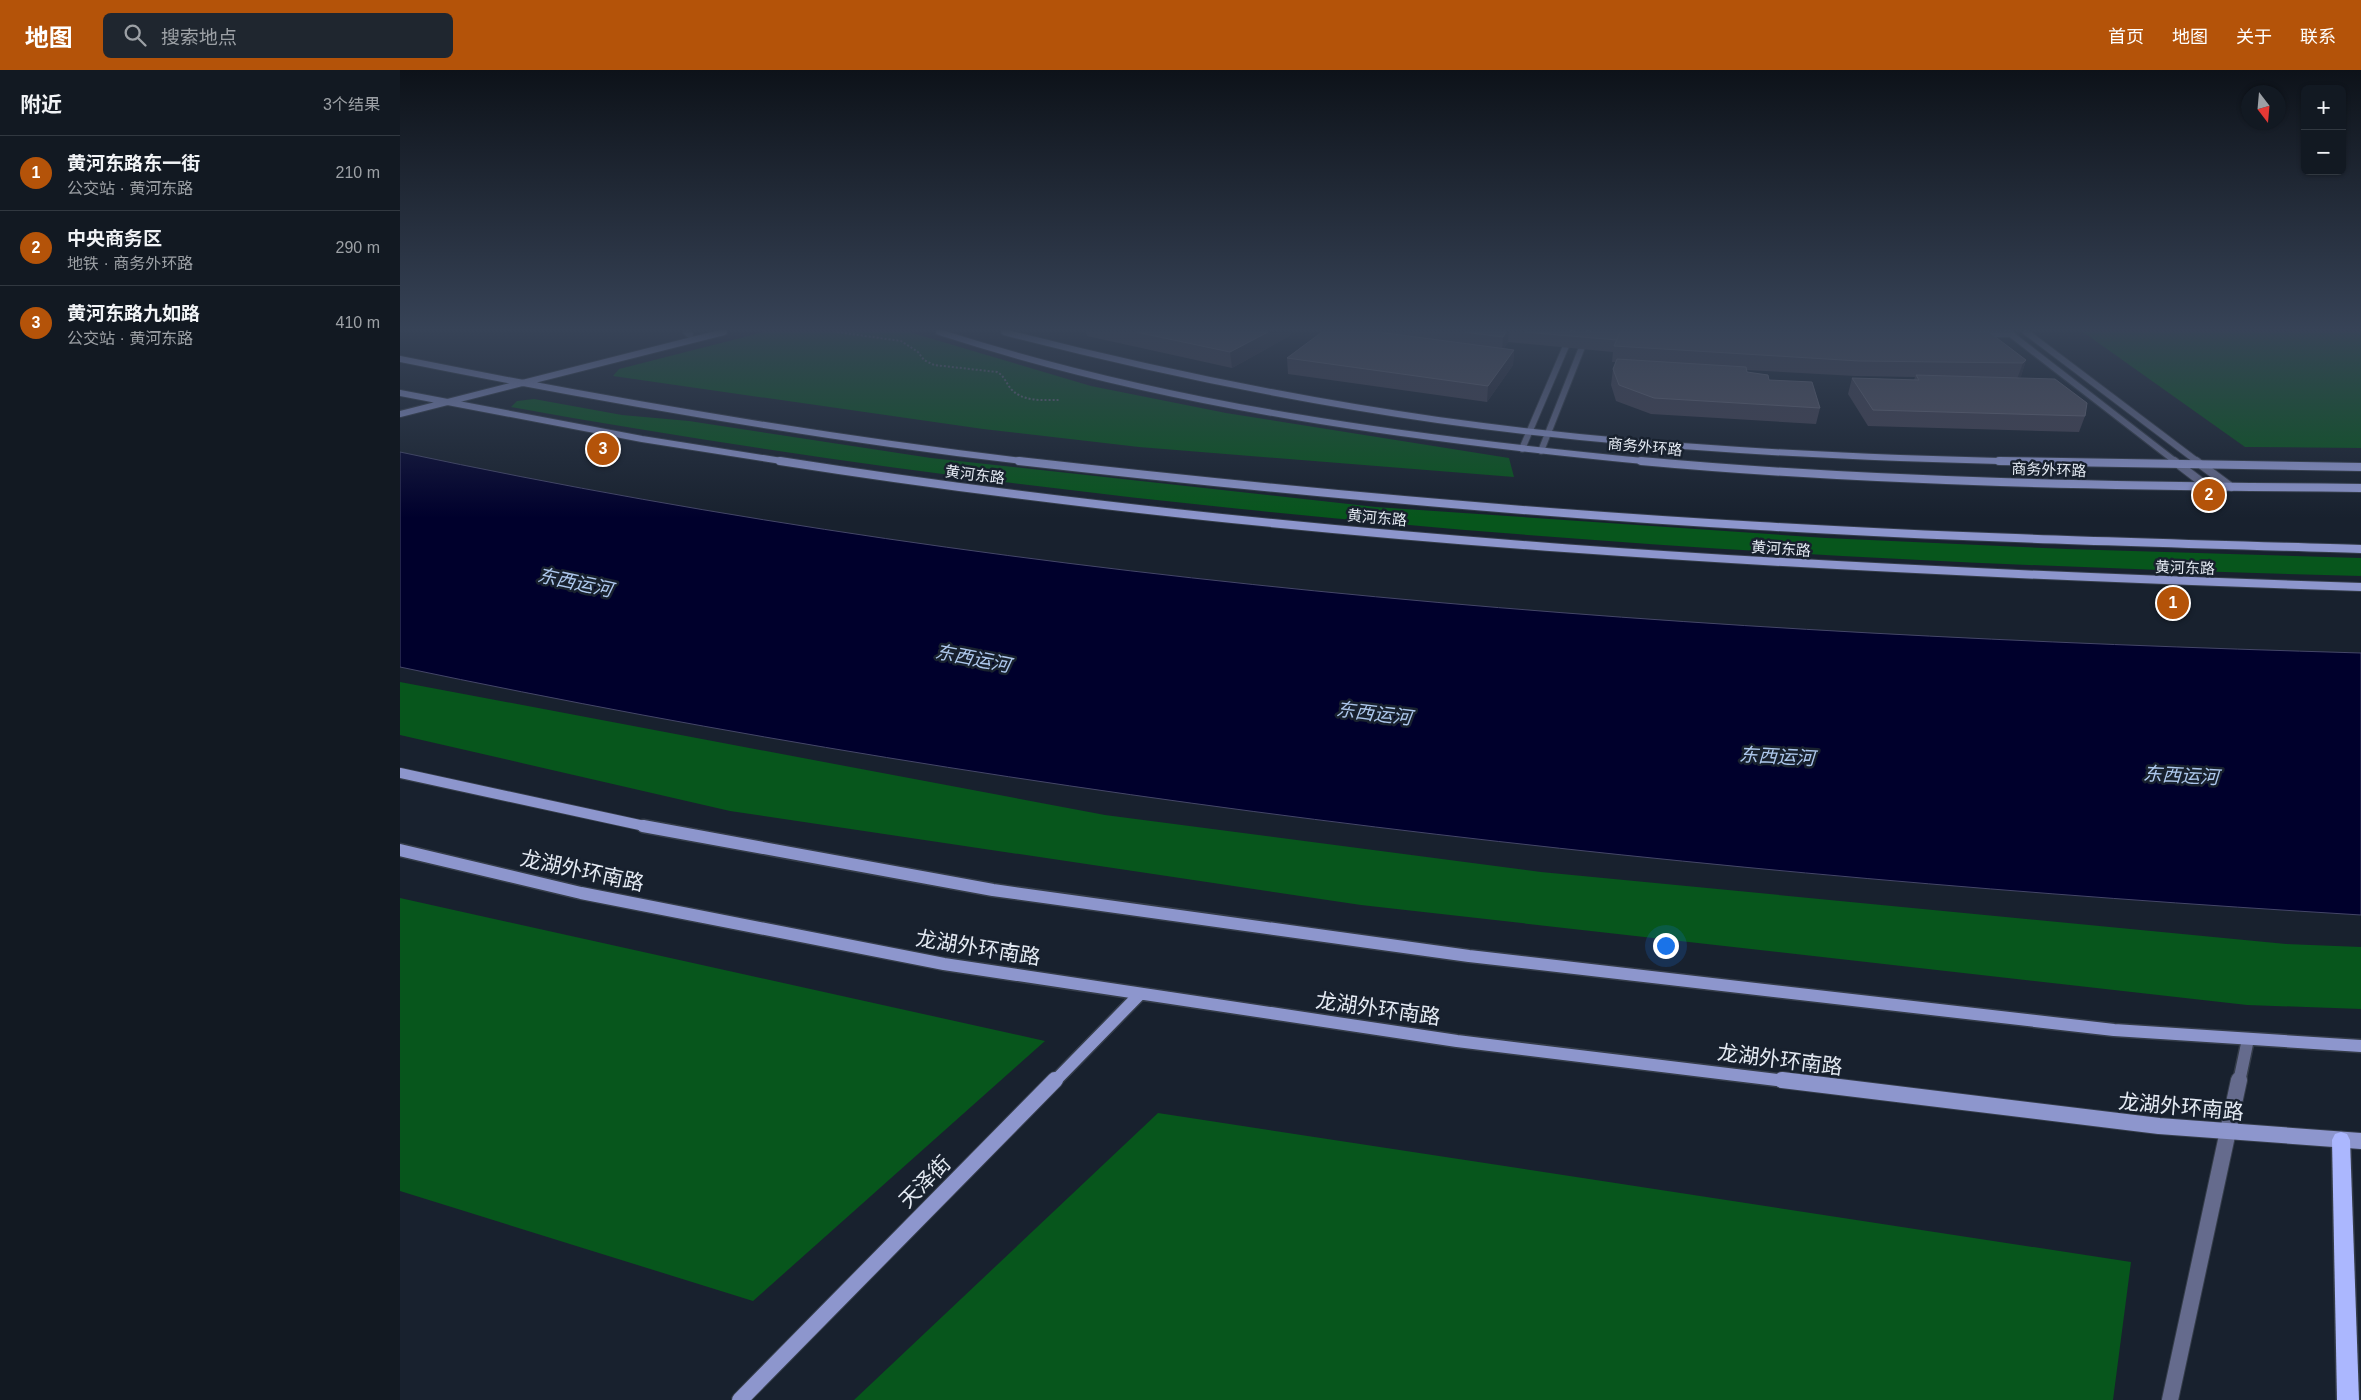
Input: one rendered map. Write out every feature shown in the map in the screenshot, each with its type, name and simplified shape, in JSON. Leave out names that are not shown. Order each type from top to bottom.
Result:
[{"type":"main road","name":"黄河东路","points":[[405,394],[608,434],[837,471],[1070,501],[1272,522],[1575,549],[1898,570],[2361,588]]},
{"type":"main road","points":[[400,408],[455,394]]},
{"type":"main road","points":[[400,414],[478,394]]},
{"type":"main road","name":"黄河东路","points":[[581,394],[660,409],[875,442],[1101,470],[1293,490],[1586,514],[1880,532],[2361,549]]},
{"type":"main road","name":"商务外环路","points":[[1181,394],[1414,436],[1541,451],[1775,471],[1949,481],[2208,487],[2361,488]]},
{"type":"main road","name":"商务外环路","points":[[1284,394],[1431,419],[1530,431],[1812,454],[1934,459],[2361,467]]},
{"type":"main road","points":[[400,773],[653,828],[993,890],[1300,934],[2114,1030],[2361,1046]]},
{"type":"main road","name":"龙湖外环南路","points":[[400,850],[581,893],[944,964],[1140,994],[1467,1042],[2159,1126],[2361,1141]]},
{"type":"main road","name":"天泽街","points":[[740,1400],[1140,994]]},
{"type":"main road","points":[[2341,1140],[2348,1400]]},
{"type":"street","points":[[1522,449],[1546,394]]},
{"type":"street","points":[[1541,451],[1564,394]]},
{"type":"street","points":[[2089,394],[2208,487]]},
{"type":"street","points":[[2108,394],[2232,487]]},
{"type":"street","points":[[2170,1400],[2248,1039]]},
{"type":"path","points":[[1016,394],[1060,400]]},
{"type":"green space","points":[[739,394],[1131,394],[1226,413],[1509,458],[1514,477],[1139,447],[983,429]]},
{"type":"green space","points":[[2170,394],[2361,394],[2361,448],[2245,447]]},
{"type":"green space","points":[[534,399],[622,415],[689,421],[931,458],[1376,507],[1826,538],[2067,549],[2361,558],[2361,576],[1896,559],[1664,545],[1432,527],[1201,505],[970,478],[740,445],[511,407],[517,401]]},
{"type":"green space","points":[[400,682],[1105,815],[1541,872],[2286,944],[2361,947],[2361,1009],[2247,1005],[1361,905],[730,811],[400,735]]},
{"type":"green space","points":[[400,898],[1045,1041],[753,1301],[400,1191]]},
{"type":"green space","points":[[1158,1113],[2131,1262],[2113,1400],[854,1400]]},
{"type":"water","name":"东西运河","points":[[400,452],[642,499],[886,539],[1130,571],[1376,597],[1622,617],[1868,633],[2115,645],[2361,653],[2361,915],[1867,878],[1621,855],[1376,827],[1131,795],[887,758],[643,715],[400,667]]},
{"type":"building","points":[[1643,394],[1816,394],[1820,408],[1654,398]]},
{"type":"building","points":[[1863,394],[2075,394],[2087,403],[2085,416],[1873,410]]},
{"type":"place","name":"黄河东路九如路","points":[[603,449]]},
{"type":"place","name":"中央商务区","points":[[2209,495]]},
{"type":"place","name":"黄河东路东一街","points":[[2173,603]]}]
